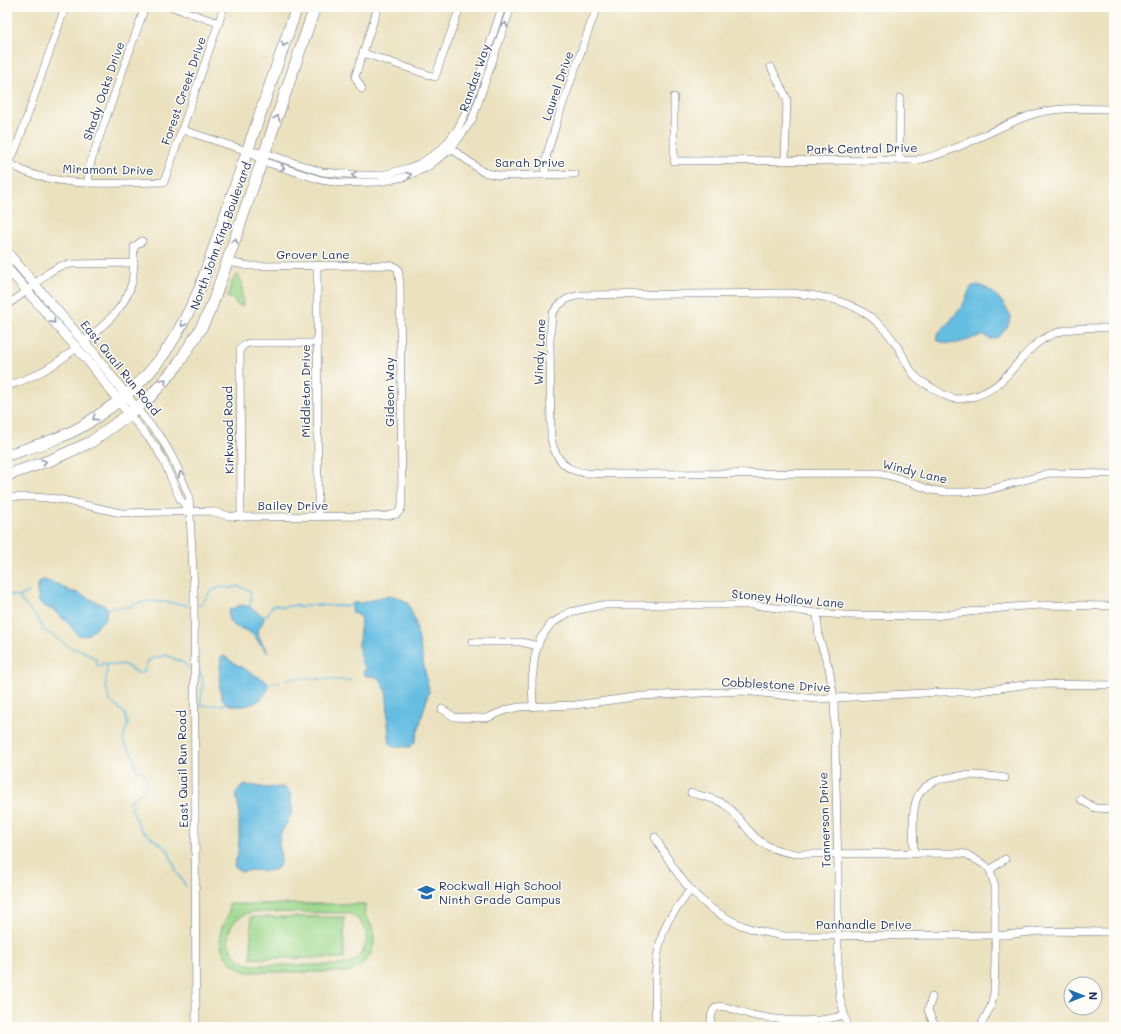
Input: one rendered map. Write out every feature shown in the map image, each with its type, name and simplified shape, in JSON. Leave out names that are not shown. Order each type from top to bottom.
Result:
[{"type":"main road","name":"North John King Boulevard","points":[[7,455],[41,444],[81,427],[123,399],[143,381],[157,364],[188,316],[200,288],[297,7]]},
{"type":"main road","name":"North John King Boulevard","points":[[7,474],[51,460],[91,442],[150,397],[187,350],[200,330],[211,308],[314,7]]},
{"type":"street","points":[[7,162],[14,153],[18,143],[66,7]]},
{"type":"street","name":"Shady Oaks Drive","points":[[88,182],[91,161],[145,7]]},
{"type":"street","points":[[172,7],[219,23]]},
{"type":"street","name":"Forest Creek Drive","points":[[164,182],[224,7]]},
{"type":"street","points":[[362,89],[355,77],[378,7]]},
{"type":"street","points":[[363,53],[435,77],[460,7]]},
{"type":"street","name":"Randas Way","points":[[449,147],[464,116],[481,71],[502,7]]},
{"type":"street","name":"Randas Way","points":[[183,130],[247,151],[321,180],[340,183],[379,182],[413,174],[426,168],[449,147],[472,120],[511,7]]},
{"type":"street","name":"Laurel Drive","points":[[545,175],[547,154],[559,115],[591,22],[598,7]]},
{"type":"street","points":[[770,67],[787,99],[785,161]]},
{"type":"street","name":"Park Central Drive","points":[[674,97],[674,161],[917,160],[934,157],[949,152],[1031,115],[1049,110],[1079,108],[1114,109]]},
{"type":"street","points":[[899,160],[900,98]]},
{"type":"street","name":"Sarah Drive","points":[[449,147],[483,172],[501,176],[575,174]]},
{"type":"street","name":"Miramont Drive","points":[[7,162],[31,174],[57,180],[88,182],[164,182]]},
{"type":"street","points":[[84,342],[118,310],[128,294],[132,282],[134,247],[142,241]]},
{"type":"street","name":"East Quail Run Road","points":[[7,252],[31,289],[76,348],[133,411],[162,439],[176,464],[189,496],[194,590],[196,1027]]},
{"type":"street","name":"Grover Lane","points":[[228,262],[250,266],[387,265],[394,266],[398,269]]},
{"type":"street","points":[[7,304],[31,289],[48,273],[60,266],[71,264],[134,263]]},
{"type":"street","name":"Middleton Drive","points":[[317,265],[318,516]]},
{"type":"street","name":"East Quail Run Road","points":[[7,268],[31,289],[84,342],[123,399]]},
{"type":"street","name":"Gideon Way","points":[[397,514],[401,509],[402,503],[400,284],[398,269]]},
{"type":"street","name":"Windy Lane","points":[[1114,328],[1084,328],[1066,330],[1050,335],[1037,343],[1027,352],[1001,382],[991,390],[980,395],[962,398],[950,397],[939,392],[916,377],[907,366],[899,349],[880,325],[864,313],[835,299],[816,295],[784,293],[579,295],[567,299],[555,309],[552,314],[550,340],[551,439],[553,450],[557,458],[574,471],[583,473],[616,474],[878,473],[895,477],[931,490],[946,492],[986,491],[1050,473],[1114,474]]},
{"type":"street","name":"Kirkwood Road","points":[[241,517],[240,349],[249,343],[317,343]]},
{"type":"street","points":[[7,386],[31,377],[50,367],[76,348]]},
{"type":"street","name":"Bailey Drive","points":[[7,497],[58,499],[121,513],[210,511],[241,517],[386,516],[397,514]]},
{"type":"street","name":"Stoney Hollow Lane","points":[[533,706],[532,680],[540,639],[551,624],[570,612],[602,606],[753,605],[817,613],[934,616],[990,609],[1042,605],[1114,606]]},
{"type":"street","name":"Tannerson Drive","points":[[817,613],[819,638],[829,668],[834,699],[838,854],[839,988],[848,1027]]},
{"type":"street","points":[[472,642],[521,642],[538,646]]},
{"type":"street","name":"Cobblestone Drive","points":[[442,709],[454,717],[488,718],[506,710],[533,706],[552,707],[575,705],[642,696],[744,691],[816,699],[834,699],[943,692],[972,692],[1031,684],[1114,684]]},
{"type":"street","points":[[914,854],[915,805],[916,800],[926,786],[947,777],[988,775],[1005,778]]},
{"type":"street","points":[[691,793],[723,803],[757,840],[783,852],[796,854],[956,853],[966,854],[985,865],[990,870],[995,886],[994,993],[991,1006],[980,1027]]},
{"type":"street","points":[[1080,798],[1095,808],[1114,809]]},
{"type":"street","name":"Panhandle Drive","points":[[655,837],[672,867],[690,890],[702,902],[719,913],[750,928],[785,936],[1013,935],[1040,931],[1114,932]]},
{"type":"street","points":[[990,870],[1004,859]]},
{"type":"street","points":[[656,1027],[655,982],[658,950],[667,923],[690,890]]},
{"type":"street","points":[[932,997],[928,1010],[935,1027]]},
{"type":"street","points":[[711,1027],[711,1016],[713,1010],[717,1007],[723,1006],[753,1015],[800,1020],[823,1020],[844,1015]]},
{"type":"green space","points":[[238,275],[242,283],[243,306],[237,305],[233,299],[227,297],[233,279]]},
{"type":"green space","points":[[229,904],[365,904],[365,915],[371,925],[374,935],[374,942],[370,955],[366,961],[348,972],[247,972],[234,965],[229,960],[225,955],[220,942],[220,934],[229,909]],"holes":[[[253,912],[348,913],[357,918],[363,925],[366,933],[366,941],[364,949],[359,956],[343,965],[253,965],[242,961],[234,955],[230,947],[228,938],[234,922],[242,916]]]},
{"type":"green space","points":[[251,917],[344,917],[344,958],[251,958]]},
{"type":"water","points":[[978,285],[994,294],[1009,312],[1009,324],[1004,331],[994,339],[990,339],[983,335],[949,344],[937,340],[937,334],[951,320],[964,303],[972,286]]},
{"type":"water","points":[[44,580],[60,585],[69,591],[78,593],[107,607],[106,618],[89,634],[82,636],[78,635],[66,621],[53,610],[39,602],[37,591],[38,585],[40,581]]},
{"type":"water","points":[[394,596],[408,603],[415,621],[429,691],[415,742],[410,747],[393,747],[390,744],[386,690],[379,679],[374,676],[366,676],[363,673],[366,668],[360,658],[359,652],[361,620],[359,615],[352,613],[352,603],[362,603],[381,597]]},
{"type":"water","points":[[241,605],[250,607],[264,617],[257,634],[268,653],[252,634],[232,624],[230,621],[228,616],[229,610]]},
{"type":"water","points":[[224,656],[267,682],[268,688],[261,699],[246,706],[231,705],[224,701],[220,693],[220,680],[221,657]]},
{"type":"water","points":[[244,785],[265,788],[284,787],[290,793],[292,813],[280,835],[279,844],[281,860],[278,868],[274,870],[253,870],[241,872],[234,866],[238,854],[239,840],[239,808],[236,796],[237,791]]},
{"type":"waterway","points":[[198,605],[202,604],[211,591],[221,587],[230,588],[238,586],[250,591],[251,598],[249,608]]},
{"type":"waterway","points":[[19,597],[29,592]]},
{"type":"waterway","points":[[7,594],[19,597],[36,616],[44,630],[71,648],[83,651],[97,660],[97,666],[100,667],[103,663],[115,665],[123,664],[138,673],[143,673],[149,660],[166,655],[184,663],[189,669]]},
{"type":"waterway","points":[[105,608],[129,607],[134,604],[152,601],[188,606]]},
{"type":"waterway","points":[[263,617],[268,614],[272,606],[276,605],[284,607],[296,605],[301,608],[305,605],[352,606]]},
{"type":"waterway","points":[[107,664],[106,687],[110,701],[125,714],[128,725],[123,741],[133,755],[136,769],[143,772],[146,776]]},
{"type":"waterway","points":[[198,669],[201,673],[203,682],[201,705],[224,705],[226,703]]},
{"type":"waterway","points":[[287,679],[303,678],[351,680]]},
{"type":"waterway","points":[[266,685],[280,682]]},
{"type":"waterway","points":[[146,783],[145,790],[129,802],[140,829],[168,850],[177,873],[186,886]]},
{"type":"place","name":"Rockwall High School Ninth Grade Campus","points":[[426,893]]}]
